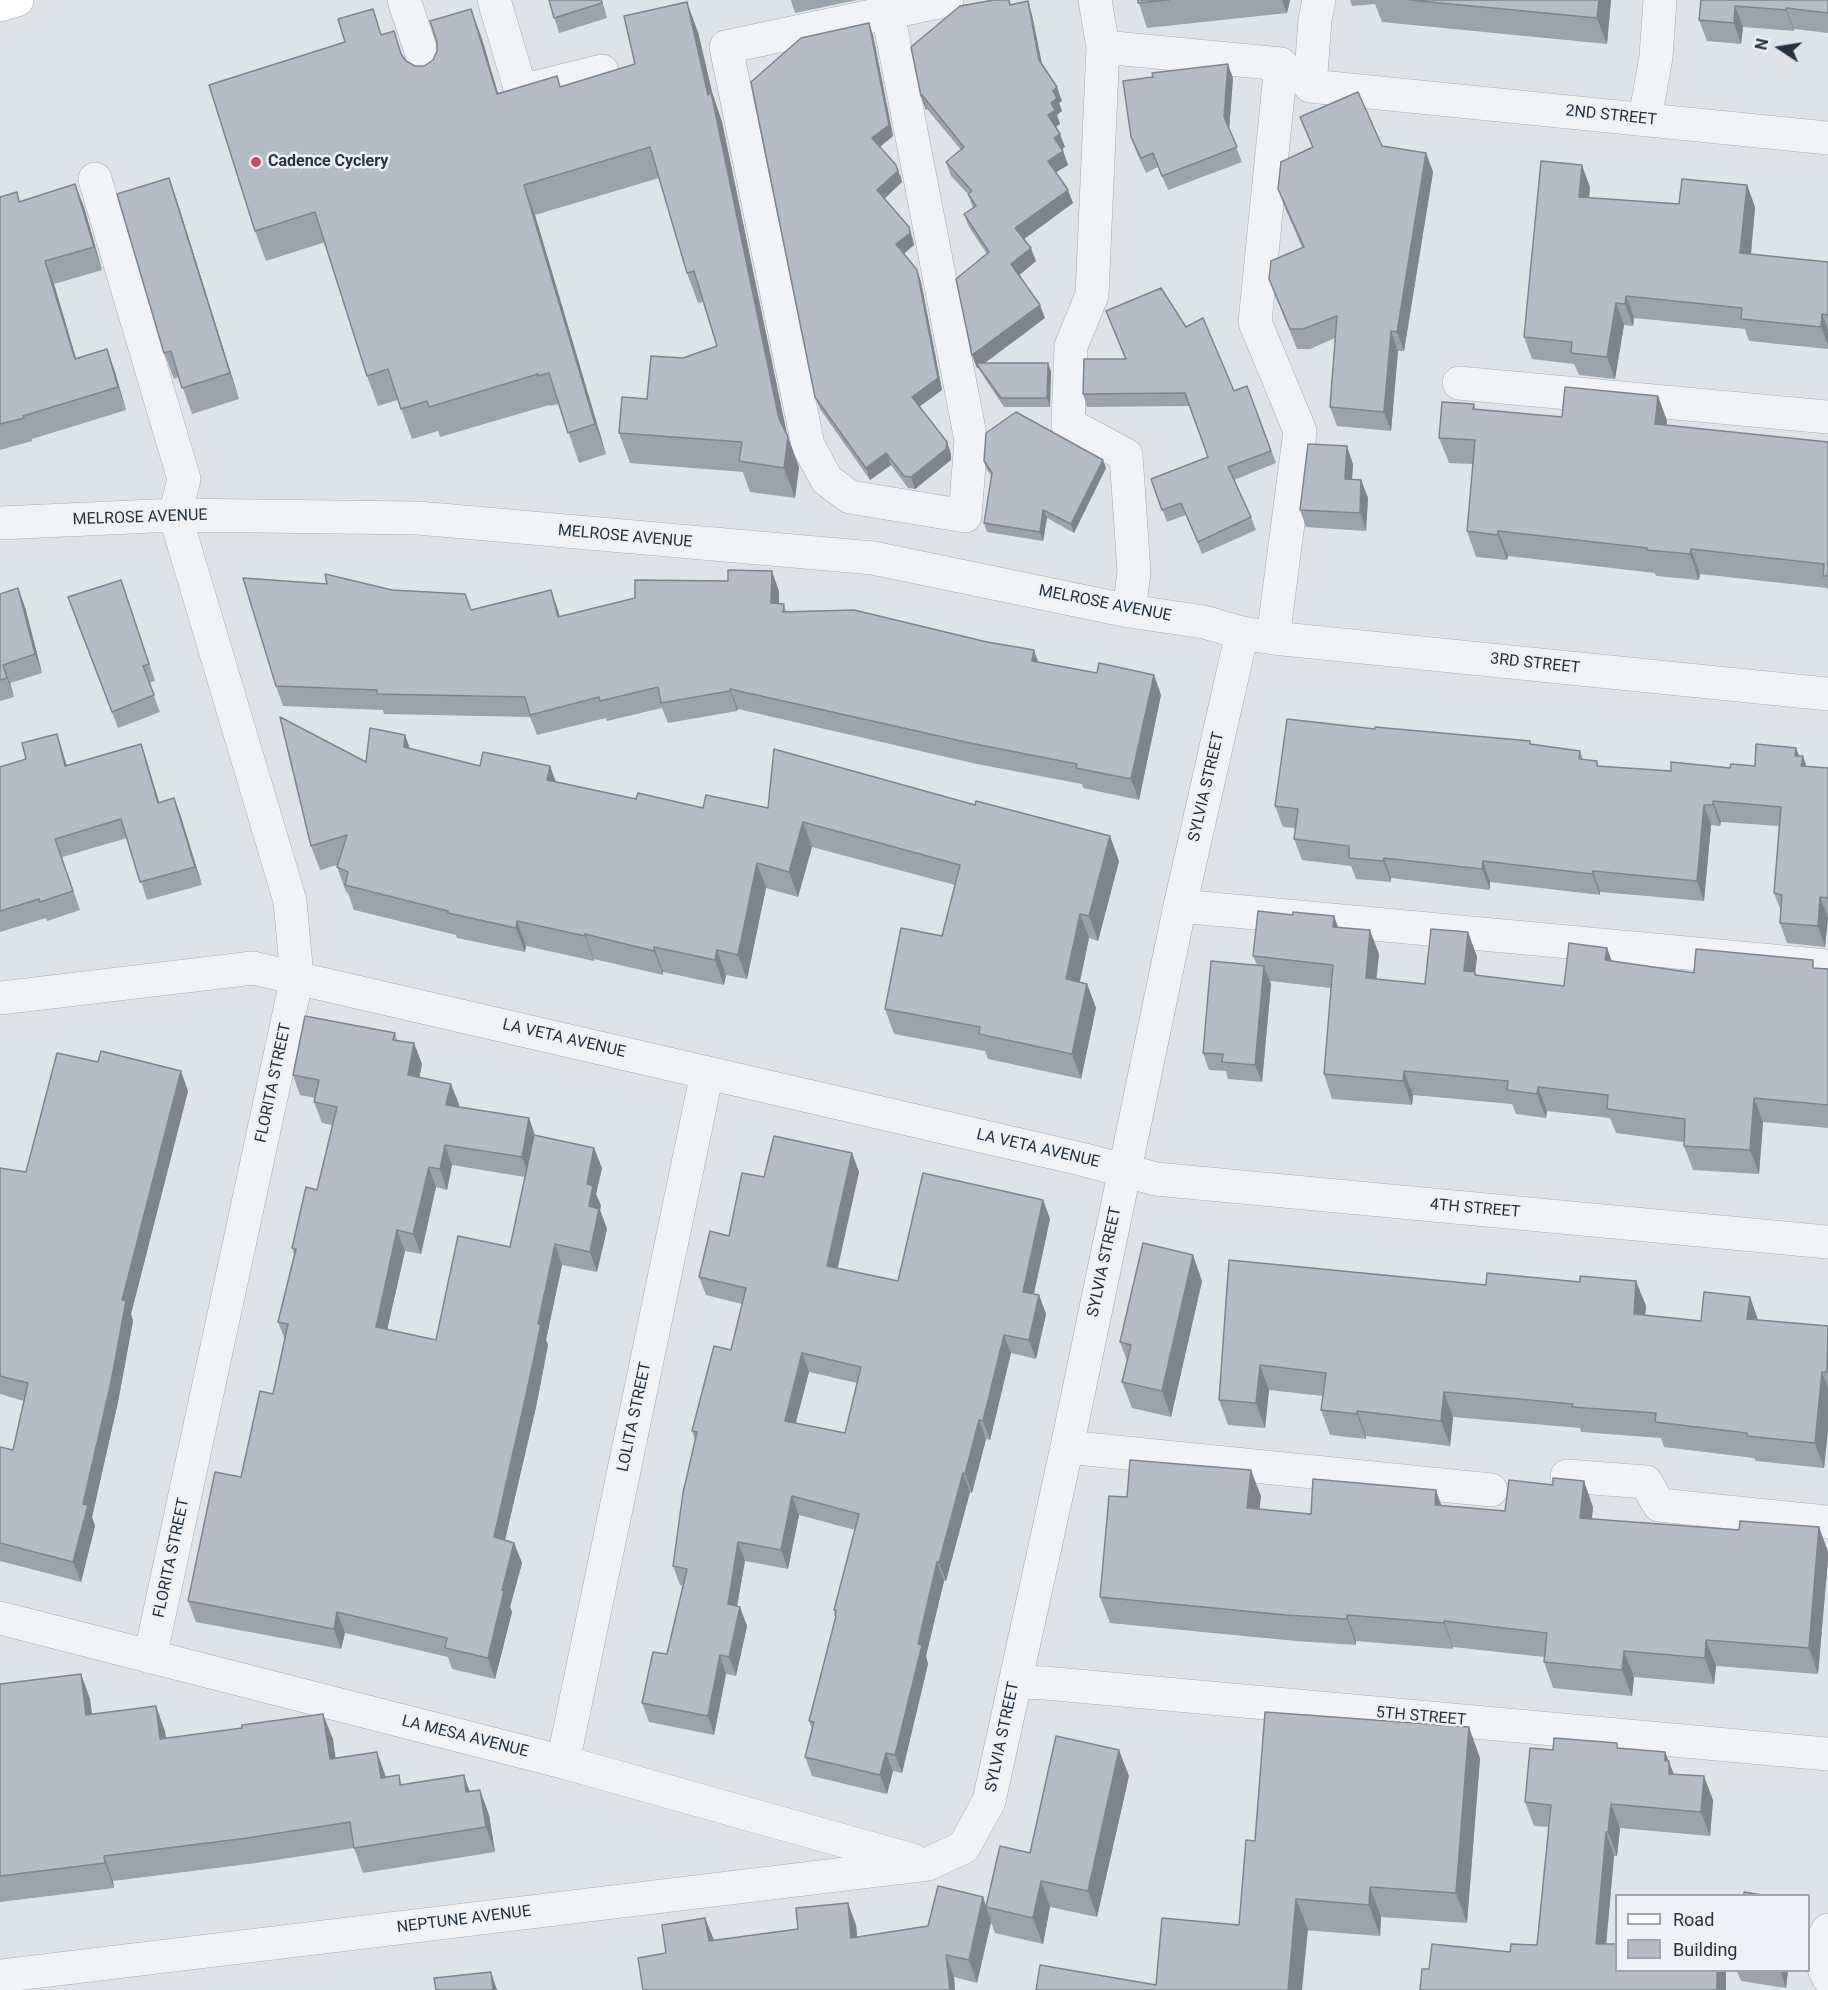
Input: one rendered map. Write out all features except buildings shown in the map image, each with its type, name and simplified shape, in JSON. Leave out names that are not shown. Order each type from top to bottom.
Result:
[{"type":"main road","points":[[0,5],[17,0]]},
{"type":"street","points":[[404,0],[430,78]]},
{"type":"street","points":[[494,0],[521,91],[602,71]]},
{"type":"street","points":[[888,13],[971,440],[965,516],[850,497],[827,480],[808,445],[726,47],[947,0]]},
{"type":"street","points":[[1095,0],[1103,47],[1092,296],[1071,346],[1068,424],[1126,455],[1134,572],[1129,610]]},
{"type":"street","name":"2ND STREET","points":[[1318,0],[1314,20],[1310,86],[1828,138]]},
{"type":"street","points":[[1645,119],[1656,57],[1660,0]]},
{"type":"street","name":"SYLVIA STREET","points":[[928,1864],[964,1847],[989,1801],[1067,1447],[1180,906],[1257,636],[1300,431],[1255,322],[1281,64],[1103,47]]},
{"type":"street","points":[[95,179],[184,479],[175,515]]},
{"type":"street","points":[[1459,383],[1828,417]]},
{"type":"street","name":"MELROSE AVENUE","points":[[0,523],[175,515],[418,518],[873,558],[1129,610],[1204,622],[1257,636]]},
{"type":"street","name":"FLORITA STREET","points":[[150,1657],[297,977],[290,901],[175,515]]},
{"type":"street","name":"3RD STREET","points":[[1257,636],[1828,694]]},
{"type":"street","points":[[1180,906],[1828,966]]},
{"type":"street","name":"LA VETA AVENUE","points":[[0,998],[253,968],[1124,1170]]},
{"type":"street","name":"LOLITA STREET","points":[[563,1762],[707,1073]]},
{"type":"street","name":"4TH STREET","points":[[1124,1170],[1156,1179],[1828,1242]]},
{"type":"street","points":[[1067,1447],[1491,1490]]},
{"type":"street","points":[[1567,1476],[1646,1482],[1659,1505],[1828,1522]]},
{"type":"street","name":"LA MESA AVENUE","points":[[0,1618],[563,1762],[928,1864]]},
{"type":"street","name":"5TH STREET","points":[[1015,1682],[1828,1754]]},
{"type":"street","name":"NEPTUNE AVENUE","points":[[0,1976],[928,1864]]},
{"type":"street","points":[[1828,1930],[1821,1952],[1824,1971],[1828,1977]]},
{"type":"place","name":"Cadence Cyclery","points":[[256,162]]}]
